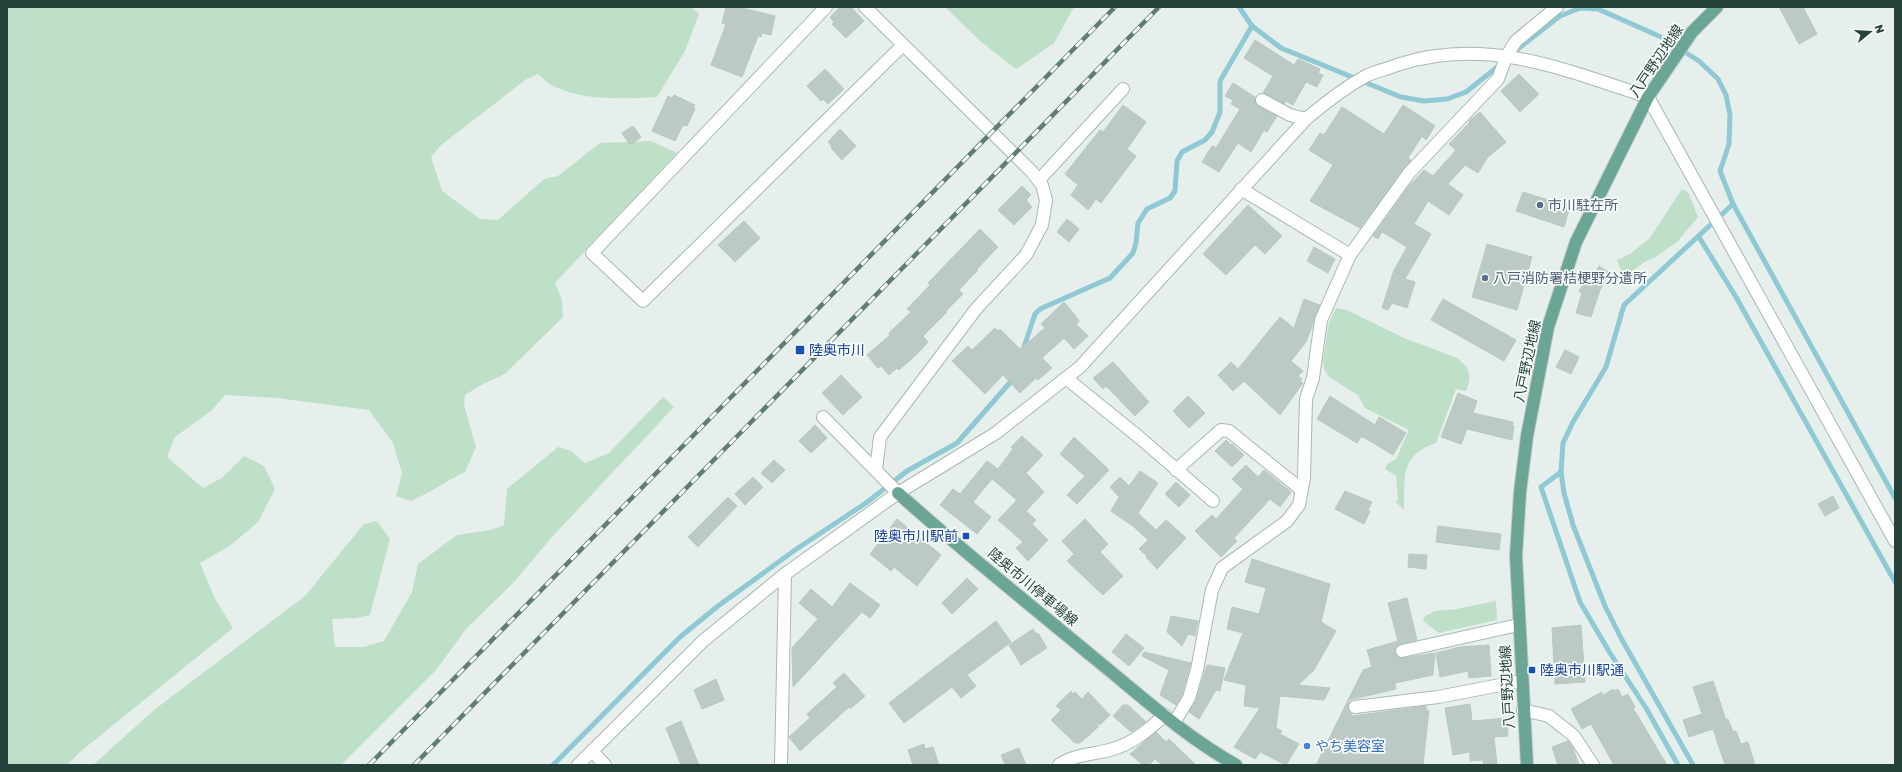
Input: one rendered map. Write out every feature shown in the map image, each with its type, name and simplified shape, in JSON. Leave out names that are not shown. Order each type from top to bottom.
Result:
[{"type":"main road","name":"八戸野辺地線","points":[[1526,765],[1518,625],[1516,556],[1520,492],[1526,436],[1548,327],[1576,242],[1648,97],[1692,32],[1717,7]]},
{"type":"main road","name":"陸奥市川停車場線","points":[[898,493],[1019,596],[1170,719],[1236,765]]},
{"type":"street","points":[[826,7],[592,252],[643,301],[903,45]]},
{"type":"street","points":[[865,7],[1039,180],[1046,200],[1042,225],[1026,255],[976,309],[880,437],[876,470]]},
{"type":"street","points":[[1059,765],[1077,757],[1116,748],[1138,737],[1170,719],[1189,698],[1197,670],[1212,590],[1222,568],[1287,522],[1299,505],[1304,478],[1306,399],[1313,378],[1321,320],[1350,254],[1409,173],[1498,79],[1507,56],[1516,41],[1557,7]]},
{"type":"street","points":[[578,765],[703,642],[785,574],[898,493],[996,433],[1080,367],[1306,119],[1335,96],[1369,75],[1415,60],[1456,53],[1507,56],[1546,65],[1648,97],[1895,540]]},
{"type":"street","points":[[1039,180],[1123,90]]},
{"type":"street","points":[[1262,100],[1290,115],[1306,119]]},
{"type":"street","points":[[1242,189],[1350,254]]},
{"type":"street","points":[[1066,378],[1140,438],[1213,501]]},
{"type":"street","name":"陸奥市川停車場線","points":[[823,417],[898,493]]},
{"type":"street","points":[[1176,470],[1221,430],[1229,431],[1302,490]]},
{"type":"street","points":[[781,765],[785,574]]},
{"type":"street","points":[[1402,651],[1518,625]]},
{"type":"street","points":[[1355,707],[1438,697],[1521,682]]},
{"type":"street","points":[[1523,710],[1549,716],[1574,736],[1593,765]]},
{"type":"street","points":[[592,751],[605,765]]},
{"type":"green space","points":[[7,7],[692,7],[699,14],[685,51],[657,97],[591,97],[565,91],[551,85],[538,74],[525,80],[440,146],[431,157],[442,191],[480,219],[498,220],[544,179],[558,176],[600,143],[651,141],[677,153],[555,283],[562,300],[563,317],[505,374],[483,384],[465,395],[464,405],[476,447],[465,472],[411,501],[396,496],[402,473],[393,443],[369,410],[276,398],[225,395],[211,411],[175,437],[167,457],[203,488],[222,478],[244,456],[264,466],[275,489],[258,522],[231,545],[200,563],[215,599],[233,628],[80,752],[67,765],[7,765]]},
{"type":"green space","points":[[945,7],[1074,7],[1054,43],[1016,69],[980,41]]},
{"type":"green space","points":[[1682,189],[1688,192],[1698,217],[1677,242],[1654,258],[1644,262],[1634,270],[1623,275],[1617,260],[1630,254],[1650,238]]},
{"type":"green space","points":[[1336,308],[1347,310],[1404,338],[1457,358],[1468,369],[1469,381],[1466,391],[1456,389],[1436,443],[1424,448],[1416,454],[1406,469],[1404,510],[1396,502],[1398,498],[1396,476],[1385,469],[1387,464],[1396,459],[1409,430],[1365,408],[1358,395],[1329,377],[1324,369],[1323,359],[1329,322]]},
{"type":"green space","points":[[663,397],[674,407],[552,537],[514,582],[466,629],[436,670],[341,765],[93,765],[154,710],[305,596],[364,524],[377,521],[390,539],[370,615],[356,618],[332,619],[335,647],[363,647],[384,641],[412,592],[418,564],[457,535],[491,530],[504,525],[507,489],[558,447],[571,451],[585,463],[609,453]]},
{"type":"green space","points":[[1496,601],[1497,620],[1439,633],[1423,621],[1425,616],[1435,611],[1456,609]]},
{"type":"building","points":[[726,7],[738,7],[775,16],[771,35],[762,33],[761,37],[758,36],[742,77],[711,65],[726,24],[722,23]]},
{"type":"building","points":[[840,7],[851,7],[864,21],[846,38],[832,24],[834,22],[830,17]]},
{"type":"building","points":[[1779,7],[1803,7],[1817,34],[1799,44]]},
{"type":"building","points":[[1255,40],[1294,65],[1298,59],[1320,69],[1318,73],[1323,75],[1317,87],[1306,82],[1293,105],[1286,101],[1284,104],[1263,93],[1273,76],[1244,58]]},
{"type":"building","points":[[825,69],[844,89],[828,104],[823,99],[821,101],[807,86]]},
{"type":"building","points":[[1519,74],[1539,94],[1520,112],[1501,91]]},
{"type":"building","points":[[1233,83],[1255,97],[1255,101],[1258,106],[1277,116],[1267,132],[1264,130],[1251,152],[1238,143],[1219,172],[1202,162],[1212,146],[1216,148],[1240,109],[1231,104],[1233,100],[1225,96]]},
{"type":"building","points":[[674,95],[695,105],[693,108],[695,109],[687,126],[683,125],[675,141],[652,131],[668,96],[672,98]]},
{"type":"building","points":[[1123,105],[1146,122],[1127,149],[1136,156],[1101,203],[1096,199],[1088,210],[1071,195],[1078,185],[1065,174],[1100,130],[1103,132]]},
{"type":"building","points":[[1403,105],[1435,126],[1426,140],[1422,136],[1408,158],[1411,160],[1360,228],[1310,201],[1333,165],[1309,150],[1320,133],[1324,135],[1342,107],[1384,134]]},
{"type":"building","points":[[1480,112],[1506,142],[1488,157],[1478,173],[1465,165],[1448,184],[1463,195],[1449,215],[1428,201],[1414,224],[1431,234],[1405,279],[1415,282],[1407,308],[1392,303],[1388,310],[1382,308],[1394,270],[1407,247],[1382,232],[1378,239],[1373,236],[1409,186],[1424,170],[1433,176],[1456,150],[1449,144],[1470,122],[1469,121]]},
{"type":"building","points":[[633,126],[641,137],[630,145],[622,133]]},
{"type":"building","points":[[840,129],[856,146],[842,160],[831,148],[832,147],[828,142]]},
{"type":"building","points":[[1022,186],[1031,195],[1026,200],[1032,207],[1014,225],[998,210]]},
{"type":"building","points":[[1523,192],[1570,207],[1564,227],[1516,211]]},
{"type":"building","points":[[1248,205],[1282,236],[1265,254],[1255,245],[1226,275],[1203,254]]},
{"type":"building","points":[[1067,219],[1079,229],[1069,242],[1057,232]]},
{"type":"building","points":[[744,221],[760,238],[735,262],[718,245]]},
{"type":"building","points":[[980,229],[998,247],[959,290],[963,294],[923,336],[928,342],[918,353],[899,370],[897,368],[889,375],[881,366],[878,368],[867,355],[890,335],[889,333],[911,312],[907,309],[930,285],[928,283]]},
{"type":"building","points":[[1487,244],[1532,257],[1517,310],[1472,297]]},
{"type":"building","points":[[1314,247],[1335,259],[1328,273],[1307,261]]},
{"type":"building","points":[[1599,266],[1610,273],[1600,290],[1591,317],[1576,313],[1582,293],[1579,291],[1585,281],[1589,283]]},
{"type":"building","points":[[1304,299],[1320,305],[1306,342],[1291,361],[1303,371],[1298,376],[1302,379],[1300,382],[1303,383],[1280,415],[1244,381],[1233,391],[1218,375],[1231,362],[1238,369],[1280,317],[1294,328]]},
{"type":"building","points":[[1443,299],[1516,340],[1504,361],[1431,320]]},
{"type":"building","points":[[1064,302],[1078,319],[1079,322],[1076,324],[1088,336],[1074,349],[1064,338],[1042,358],[1052,368],[1038,380],[1036,378],[1020,393],[1003,375],[985,394],[952,361],[968,346],[972,350],[995,328],[998,331],[1000,329],[1020,349],[1045,328],[1041,324]]},
{"type":"building","points":[[1565,350],[1579,357],[1571,374],[1556,367]]},
{"type":"building","points":[[1113,362],[1149,402],[1135,416],[1106,386],[1103,389],[1093,378]]},
{"type":"building","points":[[841,375],[862,397],[843,415],[822,393]]},
{"type":"building","points":[[1458,393],[1477,401],[1473,413],[1513,422],[1512,426],[1514,426],[1512,440],[1467,429],[1461,444],[1441,437]]},
{"type":"building","points":[[1188,396],[1205,413],[1189,428],[1173,411]]},
{"type":"building","points":[[1330,396],[1375,425],[1379,417],[1406,433],[1393,455],[1363,437],[1361,437],[1357,443],[1317,419]]},
{"type":"building","points":[[815,425],[827,438],[811,453],[799,441]]},
{"type":"building","points":[[1022,436],[1043,455],[1026,473],[1044,492],[1026,511],[1036,520],[1032,524],[1048,540],[1028,561],[1016,548],[1023,542],[998,520],[1017,500],[992,479],[973,502],[991,517],[977,534],[940,505],[953,489],[960,494],[987,461],[998,469],[1013,449],[1011,447]]},
{"type":"building","points":[[1074,437],[1109,470],[1077,504],[1067,495],[1085,476],[1060,454]]},
{"type":"building","points":[[1226,440],[1244,455],[1232,467],[1215,451]]},
{"type":"building","points":[[774,460],[785,470],[772,483],[761,473]]},
{"type":"building","points":[[1246,465],[1258,477],[1264,470],[1291,492],[1280,507],[1270,499],[1234,538],[1237,541],[1221,557],[1195,531],[1212,515],[1216,519],[1243,489],[1232,479]]},
{"type":"building","points":[[1140,471],[1158,483],[1138,513],[1156,530],[1166,520],[1186,538],[1157,569],[1146,557],[1147,556],[1139,549],[1148,540],[1134,527],[1111,511],[1119,497],[1110,487],[1120,477],[1129,486]]},
{"type":"building","points":[[753,477],[763,487],[745,505],[735,494]]},
{"type":"building","points":[[1176,482],[1190,495],[1179,507],[1165,494]]},
{"type":"building","points":[[1345,491],[1372,502],[1364,524],[1335,509]]},
{"type":"building","points":[[1833,496],[1839,508],[1825,516],[1818,504]]},
{"type":"building","points":[[728,497],[737,506],[698,547],[688,537]]},
{"type":"building","points":[[897,519],[941,555],[917,586],[894,567],[891,571],[870,554]]},
{"type":"building","points":[[1085,519],[1108,544],[1100,552],[1123,576],[1103,595],[1067,561],[1074,554],[1062,541]]},
{"type":"building","points":[[1438,526],[1501,534],[1499,550],[1436,542]]},
{"type":"building","points":[[1409,554],[1427,555],[1426,569],[1408,567]]},
{"type":"building","points":[[1252,559],[1330,584],[1321,622],[1336,631],[1314,670],[1298,685],[1330,688],[1324,700],[1280,696],[1276,728],[1282,731],[1280,734],[1299,744],[1286,765],[1260,752],[1255,759],[1234,747],[1260,708],[1244,706],[1246,685],[1224,680],[1243,633],[1227,629],[1232,607],[1259,614],[1266,588],[1245,582]]},
{"type":"building","points":[[967,578],[978,589],[952,614],[942,603]]},
{"type":"building","points":[[850,583],[880,605],[870,618],[862,612],[793,687],[792,648],[818,619],[799,603],[811,589],[832,607]]},
{"type":"building","points":[[1407,598],[1417,640],[1397,645],[1395,653],[1397,656],[1403,658],[1435,653],[1433,675],[1395,683],[1396,689],[1349,700],[1348,708],[1352,716],[1426,706],[1427,711],[1429,710],[1423,765],[1316,765],[1363,670],[1372,667],[1367,650],[1398,641],[1388,603]]},
{"type":"building","points":[[1171,616],[1198,621],[1195,636],[1188,634],[1182,646],[1167,632]]},
{"type":"building","points":[[996,621],[1011,642],[967,675],[976,686],[961,698],[952,687],[904,723],[889,703]]},
{"type":"building","points":[[1581,625],[1585,682],[1555,684],[1552,628]]},
{"type":"building","points":[[1033,629],[1036,634],[1038,633],[1047,648],[1021,665],[1009,645]]},
{"type":"building","points":[[1126,634],[1144,648],[1129,666],[1112,652]]},
{"type":"building","points":[[1489,645],[1491,676],[1469,678],[1468,671],[1440,677],[1436,653],[1460,647]]},
{"type":"building","points":[[1144,652],[1191,663],[1182,695],[1176,705],[1160,695],[1169,670],[1142,656]]},
{"type":"building","points":[[1207,665],[1225,668],[1220,691],[1216,690],[1199,719],[1189,712],[1196,700]]},
{"type":"building","points":[[844,673],[865,696],[850,709],[849,707],[800,751],[789,737],[810,718],[807,714],[837,687],[833,683]]},
{"type":"building","points":[[716,679],[724,700],[702,709],[694,690]]},
{"type":"building","points":[[1713,681],[1726,720],[1728,719],[1733,732],[1736,731],[1741,744],[1748,742],[1755,765],[1725,765],[1713,729],[1689,737],[1683,720],[1702,714],[1693,687]]},
{"type":"building","points":[[1613,689],[1614,691],[1618,689],[1622,697],[1628,694],[1635,707],[1633,708],[1667,765],[1614,765],[1591,724],[1582,729],[1571,709],[1602,692],[1602,696]]},
{"type":"building","points":[[1071,691],[1073,694],[1075,692],[1082,699],[1088,692],[1110,715],[1100,725],[1096,721],[1098,727],[1080,743],[1075,743],[1051,720],[1061,710],[1056,706]]},
{"type":"building","points":[[1470,704],[1472,721],[1507,718],[1508,736],[1494,737],[1497,765],[1484,765],[1483,760],[1470,761],[1470,752],[1453,755],[1445,708]]},
{"type":"building","points":[[1123,705],[1128,705],[1146,722],[1131,732],[1113,716]]},
{"type":"building","points":[[681,721],[699,765],[681,765],[666,728]]},
{"type":"building","points":[[1156,732],[1166,742],[1169,739],[1196,765],[1162,765],[1155,759],[1149,765],[1143,765],[1130,754]]},
{"type":"building","points":[[1568,741],[1573,748],[1579,765],[1558,765],[1552,747]]},
{"type":"building","points":[[924,744],[925,749],[933,747],[939,765],[913,765],[908,750]]},
{"type":"building","points":[[1019,748],[1026,765],[1005,765],[1001,755]]},
{"type":"waterway","points":[[1239,7],[1252,26],[1281,48],[1401,97],[1424,101],[1447,99],[1466,92],[1501,64]]},
{"type":"waterway","points":[[1514,52],[1560,16],[1580,8],[1598,9],[1661,37],[1699,61],[1718,79],[1726,95],[1730,115],[1729,144],[1720,171],[1733,204],[1624,305],[1606,367],[1573,422],[1563,443],[1561,472],[1541,487],[1580,602],[1610,653],[1646,708],[1678,765]]},
{"type":"waterway","points":[[1023,350],[1035,314],[1040,309],[1110,278],[1133,253],[1136,243],[1138,223],[1147,209],[1170,198],[1175,191],[1177,161],[1182,152],[1205,140],[1212,132],[1220,112],[1220,81],[1252,26]]},
{"type":"waterway","points":[[1733,204],[1895,498]]},
{"type":"waterway","points":[[1699,237],[1736,297],[1895,582]]},
{"type":"waterway","points":[[553,765],[680,637],[718,606],[795,550],[866,503],[907,471],[957,443],[1014,378]]},
{"type":"waterway","points":[[1561,472],[1564,493],[1573,525],[1605,606],[1621,638],[1693,765]]},
{"type":"railway","points":[[369,765],[1115,7]]},
{"type":"railway","points":[[414,765],[1159,7]]},
{"type":"place","name":"市川駐在所","points":[[1540,205]]},
{"type":"place","name":"八戸消防署桔梗野分遣所","points":[[1485,278]]},
{"type":"place","name":"陸奥市川","points":[[800,350]]},
{"type":"place","name":"陸奥市川駅前","points":[[966,536]]},
{"type":"place","name":"陸奥市川駅通","points":[[1532,670]]},
{"type":"place","name":"やち美容室","points":[[1307,746]]}]
